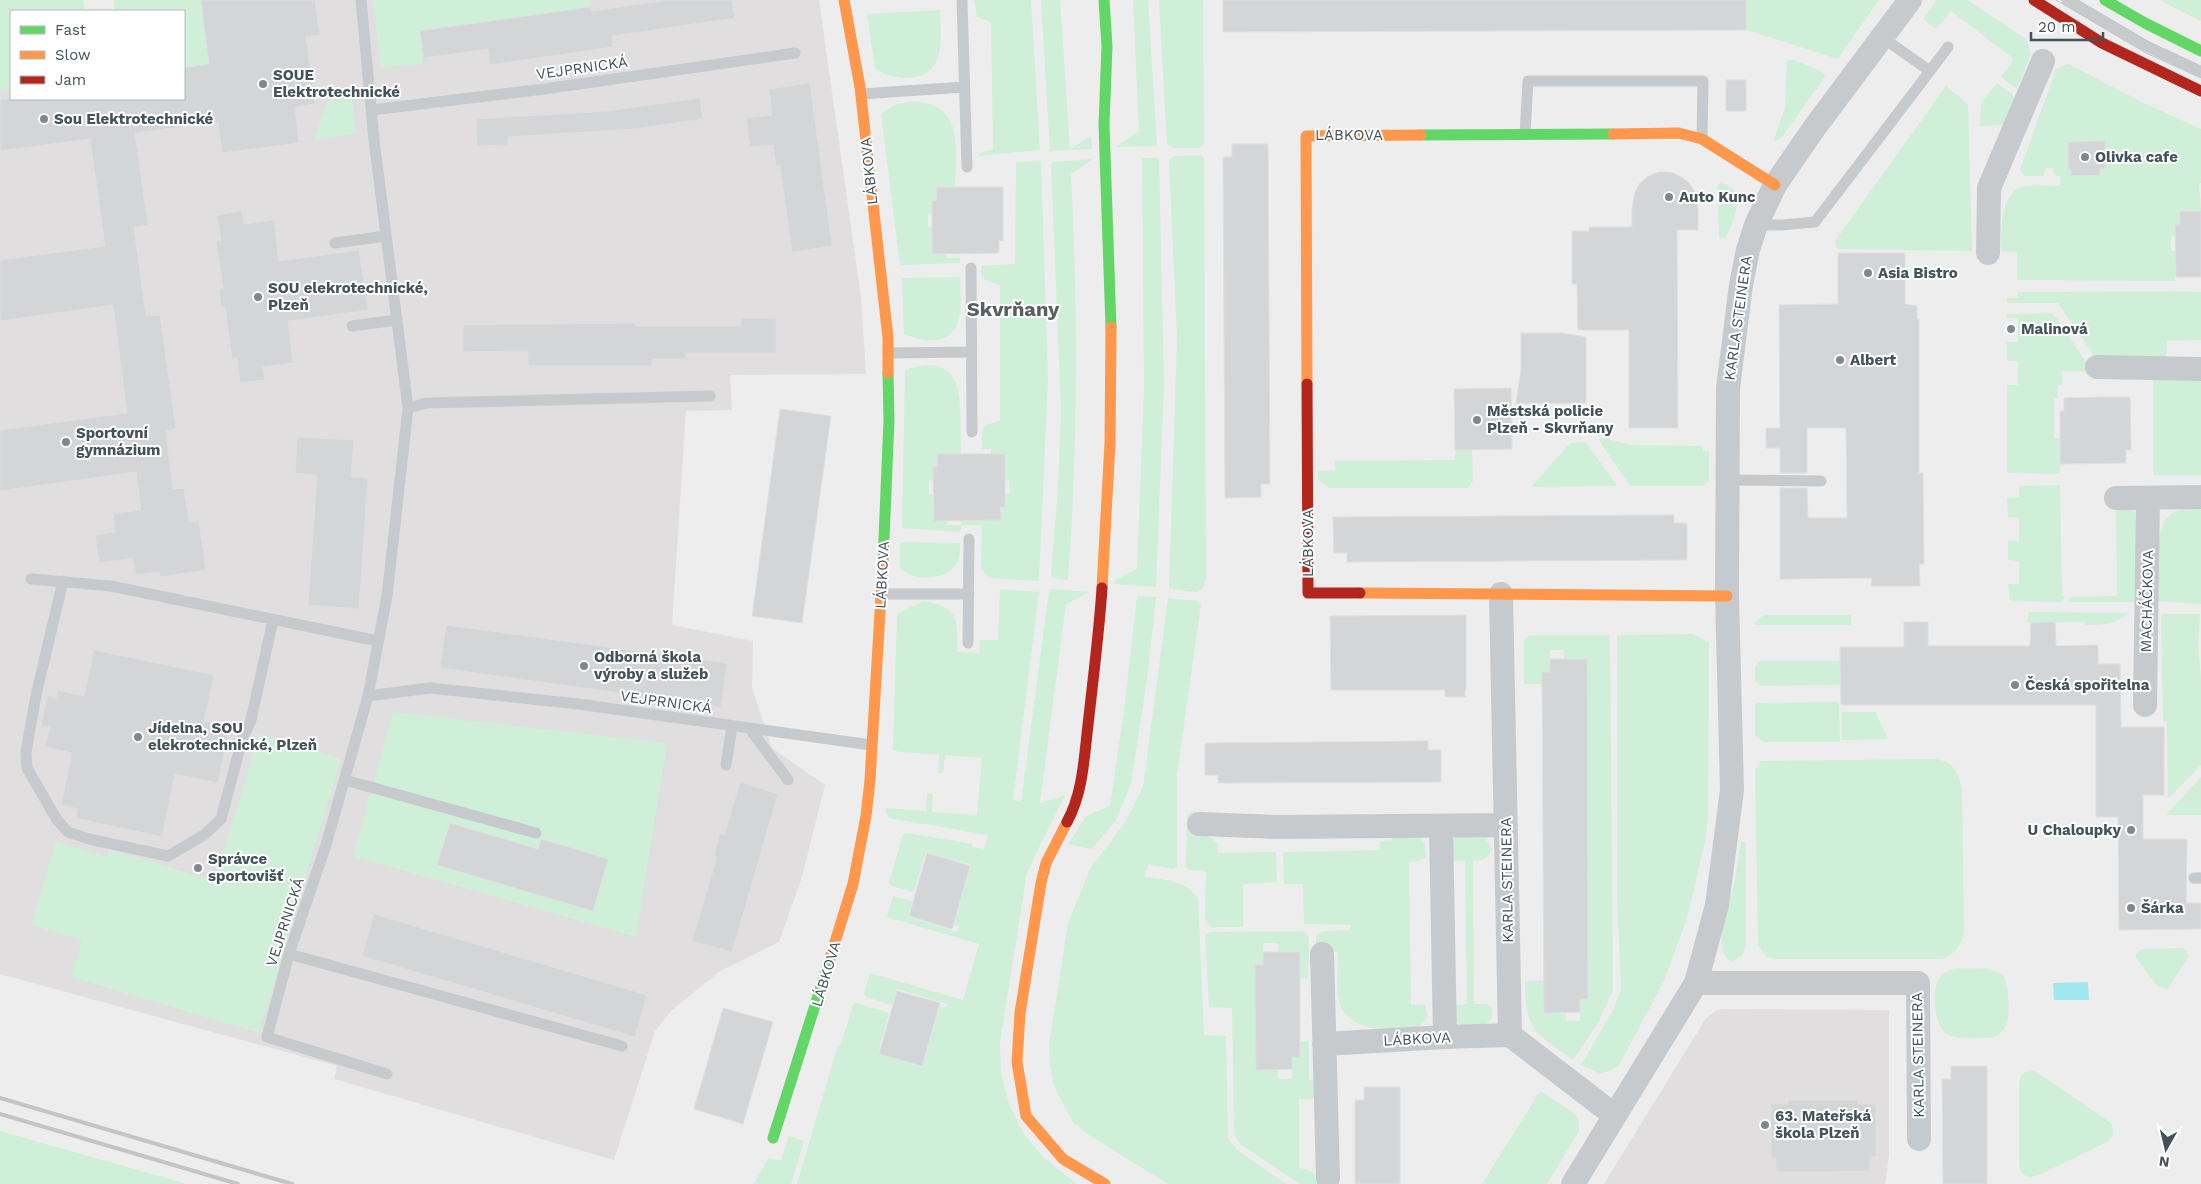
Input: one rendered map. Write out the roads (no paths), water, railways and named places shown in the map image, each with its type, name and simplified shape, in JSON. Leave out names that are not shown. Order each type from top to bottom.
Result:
[{"type":"street","name":"LÁBKOVA","points":[[773,1138],[853,884],[866,816],[882,594],[889,420],[888,353],[861,94],[844,0]]},
{"type":"street","points":[[1104,0],[1107,46],[1104,126],[1112,354],[1110,443],[1099,634],[1082,773],[1077,797],[1070,817],[1046,863],[1041,883],[1020,1013],[1017,1062],[1026,1116],[1063,1159],[1105,1184]]},
{"type":"street","name":"KARLA STEINERA","points":[[1573,1184],[1696,983],[1717,904],[1732,790],[1727,596],[1728,388],[1741,285],[1748,250],[1756,225],[1775,185],[1815,127],[1910,0]]},
{"type":"street","points":[[2034,0],[2109,46],[2201,91]]},
{"type":"street","points":[[2104,0],[2144,23],[2201,51]]},
{"type":"street","points":[[1988,253],[1989,188],[2043,61]]},
{"type":"street","points":[[1094,68],[1104,126]]},
{"type":"street","name":"LÁBKOVA","points":[[1501,594],[1308,593],[1306,136],[1679,133],[1702,139],[1775,185]]},
{"type":"street","points":[[2097,368],[2201,369]]},
{"type":"street","points":[[2116,498],[2201,497]]},
{"type":"street","name":"MACHÁČKOVA","points":[[2145,705],[2148,498]]},
{"type":"street","points":[[1501,594],[1727,596]]},
{"type":"street","name":"KARLA STEINERA","points":[[1501,594],[1510,1035]]},
{"type":"street","points":[[1199,824],[1279,827],[1506,825]]},
{"type":"street","points":[[1441,826],[1445,1037]]},
{"type":"street","points":[[1322,954],[1328,1178]]},
{"type":"street","name":"KARLA STEINERA","points":[[1696,983],[1918,983],[1919,1139]]},
{"type":"street","name":"LÁBKOVA","points":[[1324,1044],[1510,1035]]},
{"type":"street","points":[[1510,1035],[1614,1115]]},
{"type":"lane","name":"VEJPRNICKÁ","points":[[361,0],[386,236],[408,408],[392,556],[368,696],[326,845],[289,954],[267,1037],[388,1074]]},
{"type":"lane","points":[[2067,0],[2140,43],[2201,72]]},
{"type":"lane","points":[[962,1],[967,167]]},
{"type":"lane","points":[[1883,38],[1930,71]]},
{"type":"lane","points":[[1756,225],[1815,222],[1948,46]]},
{"type":"lane","name":"VEJPRNICKÁ","points":[[372,110],[544,89],[795,52]]},
{"type":"lane","points":[[1525,134],[1528,81],[1703,80],[1702,139]]},
{"type":"lane","points":[[861,94],[964,87]]},
{"type":"lane","points":[[335,243],[386,236]]},
{"type":"lane","points":[[971,268],[972,432]]},
{"type":"lane","points":[[352,326],[397,320]]},
{"type":"lane","points":[[888,353],[971,352]]},
{"type":"lane","points":[[408,408],[426,403],[710,396]]},
{"type":"lane","points":[[1728,480],[1821,481]]},
{"type":"lane","points":[[968,643],[969,540]]},
{"type":"lane","points":[[31,579],[111,586],[378,641]]},
{"type":"lane","points":[[63,581],[35,701],[26,752],[27,768],[57,820],[68,832],[89,839],[168,856],[204,835],[222,819],[242,740],[251,720],[273,620]]},
{"type":"lane","points":[[882,594],[969,594]]},
{"type":"lane","name":"VEJPRNICKÁ","points":[[368,696],[430,688],[578,704],[871,745]]},
{"type":"lane","points":[[726,765],[732,727]]},
{"type":"lane","points":[[750,729],[788,780]]},
{"type":"lane","points":[[344,780],[536,833]]},
{"type":"lane","points":[[289,954],[622,1046]]},
{"type":"water","points":[[2088,982],[2089,1000],[2054,1000],[2053,983]]},
{"type":"tram line","points":[[2056,0],[2146,53],[2201,78]]},
{"type":"tram line","points":[[2078,0],[2151,43],[2201,66]]},
{"type":"railway","points":[[0,1098],[292,1184]]},
{"type":"railway","points":[[0,1114],[238,1184]]},
{"type":"place","name":"SOUE Elektrotechnické","points":[[263,84]]},
{"type":"place","name":"Sou Elektrotechnické","points":[[44,119]]},
{"type":"place","name":"Olivka cafe","points":[[2085,157]]},
{"type":"place","name":"Auto Kunc","points":[[1669,197]]},
{"type":"place","name":"Asia Bistro","points":[[1868,273]]},
{"type":"place","name":"SOU elekrotechnické, Plzeň","points":[[258,297]]},
{"type":"place","name":"Malinová","points":[[2011,329]]},
{"type":"place","name":"Albert","points":[[1840,360]]},
{"type":"place","name":"Městská policie Plzeň - Skvrňany","points":[[1477,420]]},
{"type":"place","name":"Sportovní gymnázium","points":[[66,442]]},
{"type":"place","name":"Odborná škola výroby a služeb","points":[[584,666]]},
{"type":"place","name":"Česká spořitelna","points":[[2015,685]]},
{"type":"place","name":"Jídelna, SOU elekrotechnické, Plzeň","points":[[138,737]]},
{"type":"place","name":"U Chaloupky","points":[[2131,830]]},
{"type":"place","name":"Správce sportovišť","points":[[198,868]]},
{"type":"place","name":"Šárka","points":[[2131,908]]},
{"type":"place","name":"63. Mateřská škola Plzeň","points":[[1765,1125]]},
{"type":"district","name":"Skvrňany","points":[[1013,309]]}]
